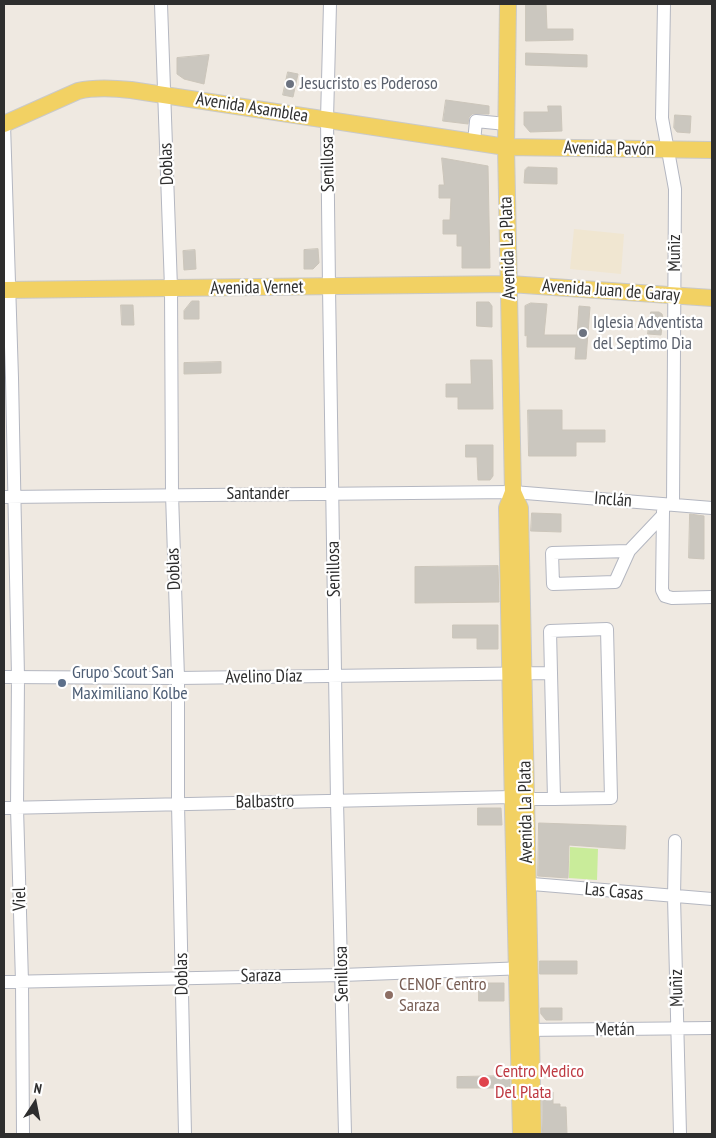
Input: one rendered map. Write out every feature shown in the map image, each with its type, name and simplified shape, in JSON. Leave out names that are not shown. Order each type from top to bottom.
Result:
[{"type":"main road","name":"Avenida La Plata","points":[[508,4],[506,147],[513,492],[520,508],[517,674],[519,798],[525,1030],[533,1134]]},
{"type":"main road","name":"Avenida Asamblea","points":[[4,124],[72,94],[88,89],[131,90],[506,147]]},
{"type":"main road","name":"Avenida Pavón","points":[[506,147],[712,150]]},
{"type":"main road","name":"Avenida Vernet","points":[[6,290],[510,284]]},
{"type":"main road","name":"Avenida Juan de Garay","points":[[510,284],[712,298]]},
{"type":"main road","name":"Avenida La Plata","points":[[521,1134],[525,1030]]},
{"type":"street","name":"Doblas","points":[[162,4],[171,288],[172,494],[178,678],[178,804],[185,1134]]},
{"type":"street","name":"Senillosa","points":[[330,4],[327,119],[329,287],[345,1134]]},
{"type":"street","name":"Muñiz","points":[[664,4],[662,118],[675,189],[675,295],[662,590],[665,596],[672,598],[712,597]]},
{"type":"street","points":[[474,142],[476,121],[506,124]]},
{"type":"street","name":"Viel","points":[[4,124],[9,497],[18,677],[17,808],[22,982],[23,1134]]},
{"type":"street","name":"Santander","points":[[9,497],[513,492]]},
{"type":"street","name":"Inclán","points":[[513,492],[666,508],[712,508]]},
{"type":"street","points":[[629,551],[552,553],[553,584],[615,582],[629,551],[666,508]]},
{"type":"street","name":"Balbastro","points":[[4,808],[519,798],[611,798],[607,629],[550,630],[551,673]]},
{"type":"street","points":[[551,673],[554,799]]},
{"type":"street","name":"Avelino Díaz","points":[[4,677],[178,678],[551,673]]},
{"type":"street","name":"Muñiz","points":[[675,841],[674,897],[680,1134]]},
{"type":"street","name":"Las Casas","points":[[521,883],[712,899]]},
{"type":"street","name":"Saraza","points":[[4,982],[342,975],[523,968]]},
{"type":"street","name":"Metán","points":[[525,1030],[712,1028]]},
{"type":"shaded area","points":[[574,229],[624,234],[621,274],[570,269]]},
{"type":"green space","points":[[570,847],[598,849],[597,880],[569,878]]},
{"type":"building","points":[[526,4],[546,4],[547,29],[573,29],[573,40],[526,41]]},
{"type":"building","points":[[526,53],[587,55],[587,67],[526,65]]},
{"type":"building","points":[[209,55],[204,84],[184,79],[177,74],[177,58]]},
{"type":"building","name":"Jesucristo es Poderoso","points":[[288,72],[298,74],[293,97],[283,95]]},
{"type":"building","points":[[446,100],[489,106],[489,114],[472,114],[469,117],[468,124],[443,121]]},
{"type":"building","points":[[548,106],[561,106],[562,131],[530,132],[524,125],[524,112],[548,112]]},
{"type":"building","points":[[675,115],[691,116],[690,133],[677,132],[674,128]]},
{"type":"building","points":[[442,158],[488,166],[490,268],[462,268],[462,246],[457,246],[457,234],[443,234],[443,220],[450,220],[451,198],[439,198],[439,185],[444,185]]},
{"type":"building","points":[[528,167],[557,168],[557,184],[524,183],[525,170]]},
{"type":"building","points":[[318,249],[319,263],[313,269],[304,269],[304,250]]},
{"type":"building","points":[[195,250],[196,269],[184,270],[183,251]]},
{"type":"building","points":[[192,301],[199,301],[199,319],[184,319],[184,311]]},
{"type":"building","points":[[477,302],[489,302],[492,306],[492,327],[477,326]]},
{"type":"building","points":[[531,303],[547,304],[544,335],[577,335],[579,306],[590,307],[586,359],[575,359],[576,347],[527,347],[525,306]]},
{"type":"building","points":[[121,305],[133,305],[134,325],[122,325]]},
{"type":"building","points":[[651,312],[662,314],[661,335],[648,334]]},
{"type":"building","points":[[471,360],[492,360],[493,409],[458,409],[458,397],[446,397],[446,384],[471,384]]},
{"type":"building","points":[[221,362],[221,373],[184,374],[184,363]]},
{"type":"building","points":[[528,410],[562,410],[562,430],[605,430],[605,442],[576,442],[576,456],[529,456]]},
{"type":"building","points":[[466,445],[493,445],[493,476],[490,480],[478,480],[477,457],[466,457]]},
{"type":"building","points":[[532,513],[561,514],[561,532],[531,531]]},
{"type":"building","points":[[690,514],[704,516],[704,559],[689,558]]},
{"type":"building","points":[[498,566],[499,602],[415,603],[415,567]]},
{"type":"building","points":[[453,625],[498,625],[498,649],[477,649],[477,638],[453,638]]},
{"type":"building","points":[[478,808],[501,808],[502,825],[478,825]]},
{"type":"building","points":[[539,823],[626,826],[625,849],[569,845],[568,878],[538,876]]},
{"type":"building","points":[[540,961],[577,961],[577,974],[540,974]]},
{"type":"building","points":[[479,983],[504,983],[504,1001],[479,1001]]},
{"type":"building","points":[[541,1008],[562,1008],[562,1020],[546,1020],[541,1014]]},
{"type":"building","name":"Centro Medico Del Plata","points":[[510,1076],[510,1088],[457,1088],[457,1077]]},
{"type":"building","points":[[542,1092],[553,1092],[553,1104],[560,1104],[560,1107],[566,1107],[567,1134],[543,1134]]},
{"type":"place","name":"Jesucristo es Poderoso","points":[[290,84]]},
{"type":"place","name":"Iglesia Adventista del Septimo Dia","points":[[583,333]]},
{"type":"place","name":"Grupo Scout San Maximiliano Kolbe","points":[[62,683]]},
{"type":"place","name":"CENOF Centro Saraza","points":[[389,995]]},
{"type":"place","name":"Centro Medico Del Plata","points":[[484,1082]]}]
